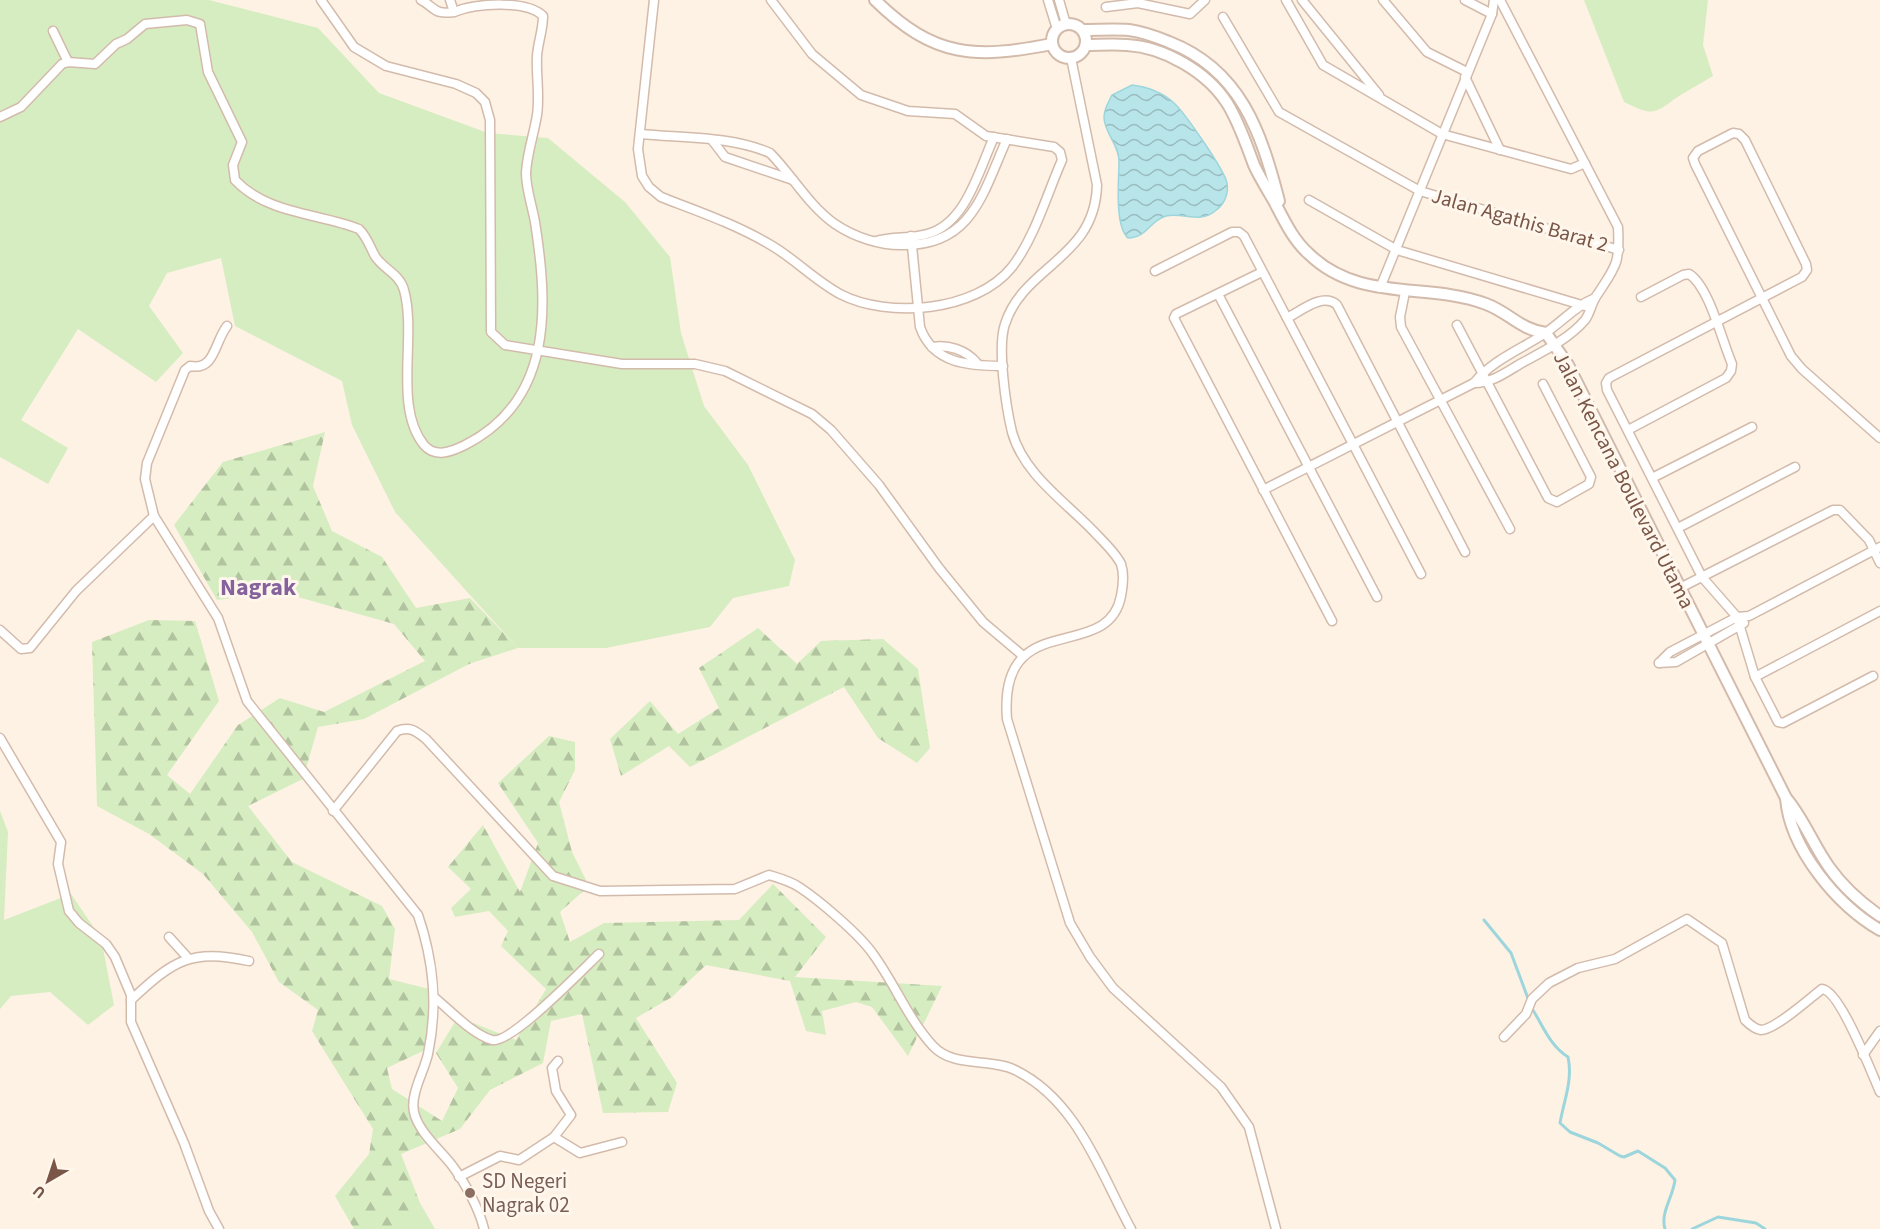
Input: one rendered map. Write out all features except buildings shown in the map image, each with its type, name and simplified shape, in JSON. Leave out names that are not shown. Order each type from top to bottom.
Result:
[{"type":"street","points":[[321,0],[354,46],[378,62],[456,84],[476,93],[485,102],[490,120],[491,332],[505,345],[540,351],[622,364],[694,364],[725,371],[812,414],[831,430],[879,485],[939,568],[983,622],[1022,655]]},
{"type":"street","points":[[450,0],[454,12]]},
{"type":"street","points":[[654,0],[638,149],[642,176],[649,188],[661,197],[768,243],[839,293],[860,302],[882,307],[959,302],[979,295],[997,282],[1012,267],[1023,250],[1062,160],[1060,152],[1054,147],[986,136],[955,114],[909,111],[885,105],[861,95],[812,54],[771,0]]},
{"type":"street","points":[[875,0],[895,19],[918,35],[965,52],[1015,51],[1053,44]]},
{"type":"street","points":[[1048,0],[1061,26]]},
{"type":"street","points":[[1053,44],[1061,26],[1059,0]]},
{"type":"street","points":[[1106,7],[1138,3],[1190,14],[1198,9],[1205,0]]},
{"type":"street","points":[[1286,0],[1323,65],[1442,134],[1571,170],[1585,163]]},
{"type":"street","points":[[1302,0],[1382,99]]},
{"type":"street","points":[[1383,0],[1427,52],[1466,75],[1500,150]]},
{"type":"street","points":[[1465,0],[1492,14]]},
{"type":"street","points":[[1380,288],[1492,14],[1494,0]]},
{"type":"street","points":[[1474,383],[1487,383],[1555,345],[1584,321],[1591,310],[1594,298],[1615,269],[1619,250],[1618,227],[1500,0]]},
{"type":"street","points":[[0,117],[21,107],[50,75],[68,62],[95,64],[116,44],[150,22],[187,20],[200,24],[208,72],[242,142],[233,165],[234,180],[249,192],[276,205],[311,218],[359,229],[376,257],[404,286],[410,342],[408,399],[417,434],[430,451],[440,453],[459,447],[493,425],[526,385],[540,351],[544,286],[526,174],[537,113],[538,49],[543,16],[538,9],[522,3],[491,4],[454,12],[436,12],[424,1]]},
{"type":"street","name":"Jalan Agathis Barat 2","points":[[1223,17],[1280,112],[1420,191],[1619,250]]},
{"type":"street","points":[[1053,44],[1059,55],[1071,58],[1081,54],[1086,45],[1083,30],[1076,25],[1061,26]]},
{"type":"street","points":[[53,30],[68,62]]},
{"type":"street","name":"Jalan Kencana Boulevard Utama","points":[[1083,30],[1131,30],[1156,37],[1200,57],[1223,76],[1238,94],[1249,114],[1269,163],[1283,219]]},
{"type":"street","name":"Jalan Kencana Boulevard Utama","points":[[1086,45],[1129,45],[1151,50],[1193,69],[1213,86],[1236,120],[1256,168],[1283,219],[1295,238],[1325,268],[1380,288],[1458,296],[1486,304],[1509,315],[1529,330],[1546,333],[1573,375],[1786,798],[1798,813],[1833,873],[1862,903],[1880,916]]},
{"type":"street","points":[[1071,58],[1097,185],[1096,206],[1089,225],[1077,241],[1024,291],[1013,307],[1005,323],[1000,346],[1012,432],[1023,456],[1051,490],[1107,545],[1120,564],[1123,581],[1117,610],[1108,622],[1095,630],[1046,643],[1022,655],[1010,676],[1005,696],[1007,719],[1070,922],[1090,957],[1113,988],[1221,1087],[1249,1127],[1276,1229]]},
{"type":"street","points":[[1874,676],[1783,723],[1778,722],[1755,677],[1737,616],[1702,577],[1606,383],[1610,378],[1715,321],[1762,297],[1803,277],[1807,270],[1745,140],[1739,134],[1733,133],[1698,152],[1694,158],[1762,297],[1791,356],[1802,369],[1880,438]]},
{"type":"street","points":[[641,134],[712,140],[758,148],[770,153],[835,224],[854,234],[887,246],[938,242],[964,225],[974,212],[1007,139]]},
{"type":"street","points":[[875,241],[925,235],[941,229],[953,219],[962,206],[994,137]]},
{"type":"street","points":[[712,140],[725,157],[793,180]]},
{"type":"street","points":[[1309,200],[1397,250],[1581,304],[1591,310]]},
{"type":"street","points":[[1155,271],[1232,232],[1239,232],[1287,318],[1421,574]]},
{"type":"street","points":[[911,236],[920,327],[932,347],[938,355],[965,365],[977,363],[1003,366]]},
{"type":"street","points":[[1262,272],[1176,314],[1174,318],[1332,621]]},
{"type":"street","points":[[1628,430],[1726,378],[1731,371],[1732,364],[1696,278],[1689,274],[1641,297]]},
{"type":"street","points":[[1405,292],[1400,317],[1401,327],[1510,529]]},
{"type":"street","points":[[1218,294],[1377,597]]},
{"type":"street","points":[[1263,490],[1474,383],[1482,373],[1546,333],[1581,304],[1594,298]]},
{"type":"street","points":[[1287,318],[1324,299],[1331,300],[1337,305],[1465,552]]},
{"type":"street","points":[[1457,325],[1552,501],[1557,502],[1589,484],[1591,477],[1543,384]]},
{"type":"street","points":[[227,326],[208,364],[200,368],[190,366],[185,370],[147,463],[145,479],[154,516],[218,618],[247,702],[333,811],[412,904],[418,915],[427,947],[435,998],[430,1046],[413,1102],[414,1113],[459,1177],[484,1229]]},
{"type":"street","points":[[1652,478],[1752,427]]},
{"type":"street","points":[[1678,528],[1795,467]]},
{"type":"street","points":[[1680,588],[1833,510],[1840,510],[1877,548],[1880,563]]},
{"type":"street","points":[[0,630],[21,649],[30,648],[76,591],[154,516]]},
{"type":"street","points":[[1749,616],[1742,627],[1707,639],[1670,652],[1659,663],[1676,662],[1707,639],[1737,616],[1749,616],[1877,548]]},
{"type":"street","points":[[1755,677],[1880,611]]},
{"type":"street","points":[[333,811],[397,731],[405,728],[415,730],[426,740],[553,876],[569,883],[600,891],[735,889],[769,875],[798,886],[873,952],[914,1022],[935,1048],[953,1058],[1014,1069],[1050,1092],[1071,1116],[1131,1229]]},
{"type":"street","points":[[0,738],[61,842],[58,864],[69,911],[111,949],[131,1000],[131,1022],[184,1143],[209,1211],[219,1229]]},
{"type":"street","name":"Jalan Kencana Boulevard Utama","points":[[1786,798],[1788,818],[1818,872],[1835,894],[1880,930]]},
{"type":"street","points":[[1504,1036],[1526,1014],[1530,1002],[1548,983],[1578,968],[1615,959],[1687,919],[1722,943],[1745,1020],[1752,1027],[1759,1030],[1771,1027],[1822,989],[1827,989],[1856,1036],[1880,1092]]},
{"type":"street","points":[[169,937],[188,958]]},
{"type":"street","points":[[435,998],[482,1034],[498,1041],[509,1036],[533,1016],[598,954]]},
{"type":"street","points":[[131,1000],[174,964],[188,958],[211,956],[249,961]]},
{"type":"street","points":[[1863,1055],[1880,1031]]},
{"type":"street","points":[[459,1177],[502,1156],[519,1160],[554,1137],[571,1115],[556,1091],[552,1068],[558,1061]]},
{"type":"street","points":[[554,1137],[580,1153],[622,1142]]},
{"type":"green space","points":[[0,0],[209,0],[318,28],[379,93],[488,133],[548,138],[625,202],[670,257],[681,333],[704,406],[748,465],[795,560],[789,586],[733,598],[710,627],[606,648],[518,648],[395,512],[352,425],[342,381],[235,326],[221,258],[167,273],[149,306],[183,353],[156,382],[78,329],[21,420],[68,448],[48,484],[0,457]]},
{"type":"green space","points":[[1584,0],[1708,0],[1703,45],[1713,76],[1658,110],[1642,110],[1624,102]]},
{"type":"green space","points":[[325,432],[313,486],[332,531],[382,557],[416,608],[470,598],[518,648],[469,664],[364,719],[318,727],[303,779],[248,806],[292,862],[382,906],[395,929],[389,979],[433,990],[441,998],[425,1050],[387,1068],[392,1089],[442,1121],[458,1088],[436,1053],[458,1017],[516,1040],[546,989],[501,946],[508,931],[489,911],[455,917],[451,908],[471,889],[448,867],[483,825],[520,892],[538,843],[498,783],[549,736],[575,742],[575,770],[559,802],[572,852],[589,886],[560,912],[570,942],[604,923],[739,920],[773,884],[826,937],[795,977],[942,986],[908,1056],[872,1007],[856,1002],[822,1011],[826,1035],[806,1031],[790,981],[706,965],[672,997],[636,1018],[677,1083],[668,1112],[603,1113],[582,1014],[551,1021],[543,1063],[490,1090],[460,1129],[401,1154],[420,1203],[399,1229],[354,1229],[335,1196],[369,1154],[373,1129],[312,1031],[318,1010],[279,982],[252,932],[203,874],[149,834],[97,806],[92,642],[149,620],[195,621],[219,701],[167,775],[190,794],[238,725],[280,698],[324,712],[425,661],[394,624],[280,592],[217,600],[174,525],[223,462]]},
{"type":"green space","points":[[758,628],[797,664],[821,641],[883,639],[918,669],[930,748],[917,763],[878,738],[844,687],[690,767],[669,746],[621,776],[610,739],[650,701],[678,734],[719,708],[699,668]]},
{"type":"green space","points":[[0,811],[8,832],[4,920],[71,894],[101,938],[114,1005],[88,1025],[50,992],[11,996],[0,1009]]},
{"type":"green space","points":[[420,1203],[435,1229],[399,1229],[400,1227]]},
{"type":"water","points":[[1132,85],[1154,91],[1174,103],[1212,155],[1225,177],[1227,187],[1223,202],[1209,215],[1203,217],[1166,216],[1160,218],[1140,235],[1128,238],[1119,213],[1118,155],[1106,128],[1104,117],[1112,95]]},
{"type":"waterway","points":[[1484,920],[1511,953],[1529,1001]]},
{"type":"waterway","points":[[1531,1007],[1551,1041],[1568,1057],[1569,1082],[1560,1123],[1570,1132],[1598,1143],[1620,1156],[1624,1157],[1638,1151],[1665,1168],[1675,1180],[1665,1211],[1665,1229]]},
{"type":"waterway","points":[[1692,1229],[1718,1217],[1756,1223],[1765,1229]]},
{"type":"place","name":"SD Negeri Nagrak 02","points":[[470,1193]]},
{"type":"district","name":"Nagrak","points":[[258,587]]}]
